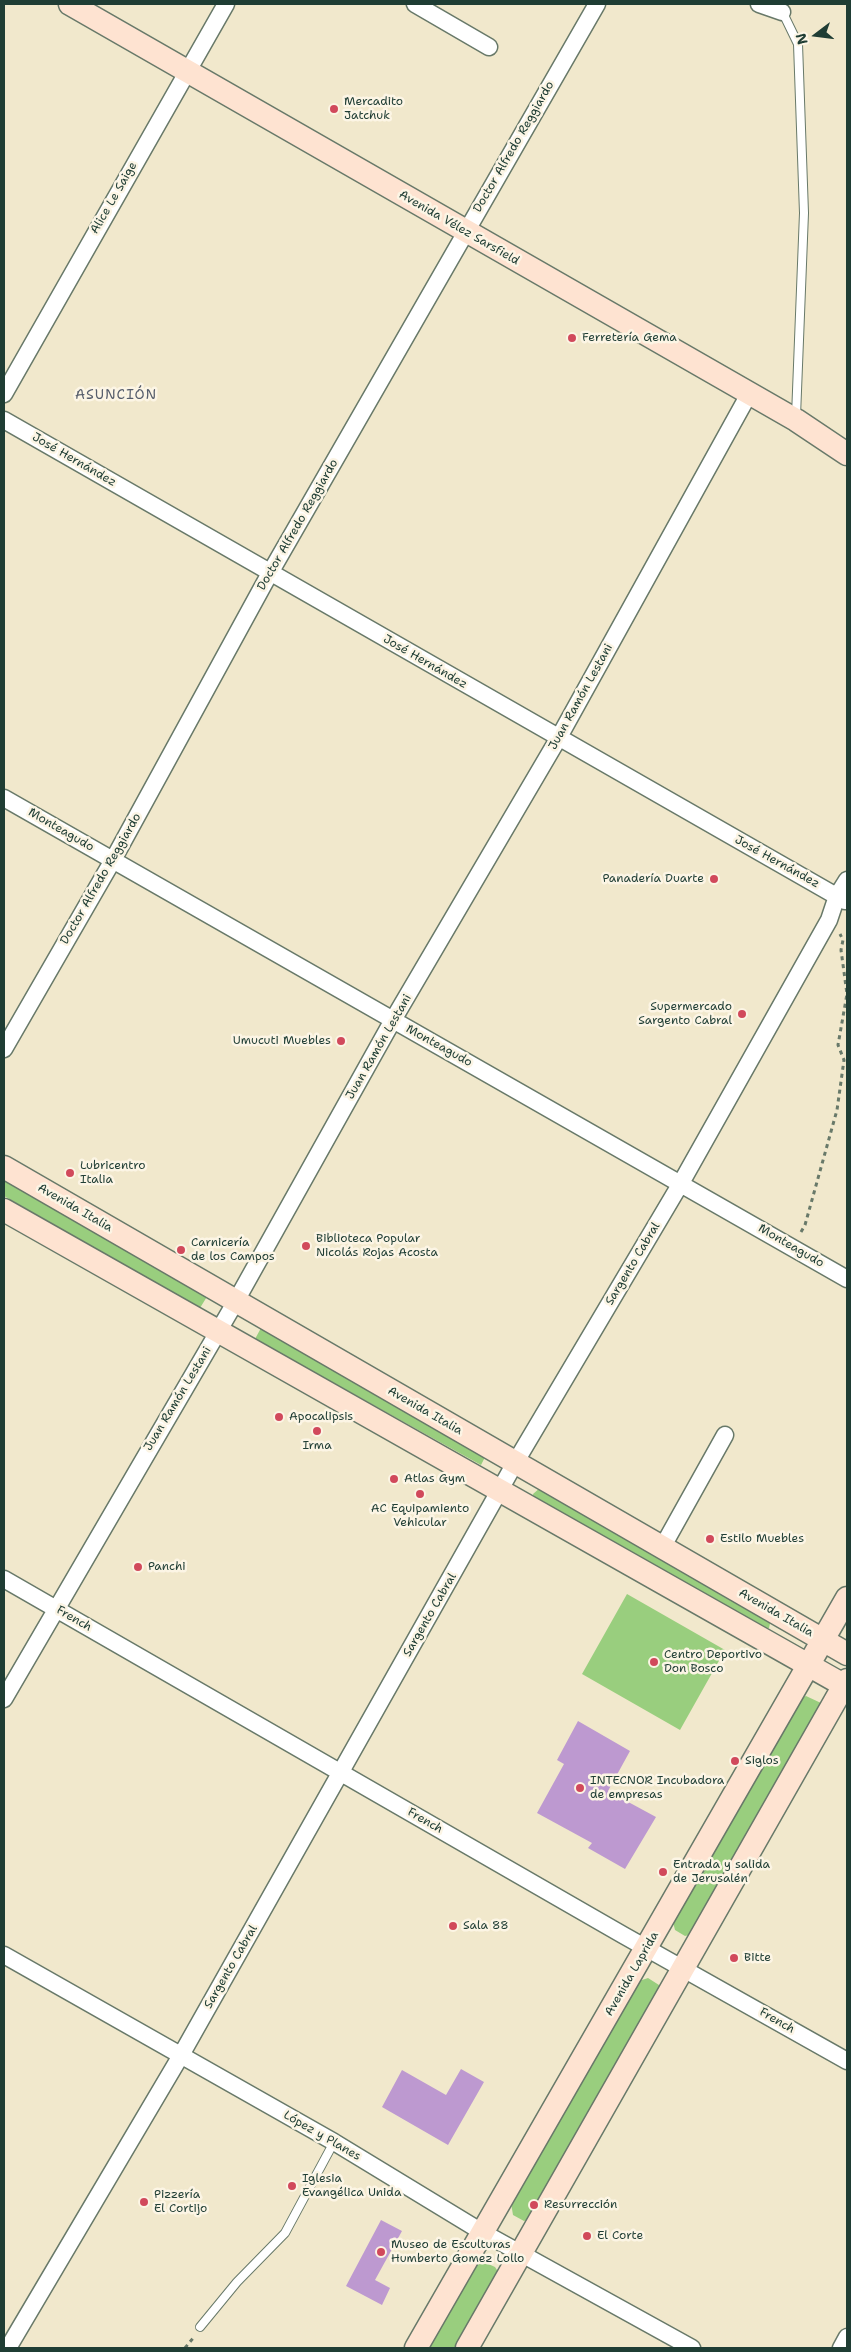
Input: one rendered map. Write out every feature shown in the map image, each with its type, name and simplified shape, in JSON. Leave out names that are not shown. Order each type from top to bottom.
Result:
[{"type":"main road","name":"Avenida Vélez Sarsfield","points":[[70,4],[796,420],[847,454]]},
{"type":"main road","name":"Avenida Italia","points":[[4,1167],[847,1654]]},
{"type":"main road","points":[[4,1210],[846,1684],[682,1967],[467,2348]]},
{"type":"main road","name":"Avenida Laprida","points":[[416,2348],[847,1598]]},
{"type":"street","name":"Alice Le Saige","points":[[4,394],[186,71],[226,4]]},
{"type":"street","points":[[415,4],[489,47]]},
{"type":"street","name":"Doctor Alfredo Reggiardo","points":[[4,1049],[113,860],[270,573],[597,4]]},
{"type":"street","points":[[759,4],[782,8]]},
{"type":"street","name":"Juan Ramón Lestani","points":[[4,1699],[55,1608],[236,1301],[393,1020],[558,739],[749,394]]},
{"type":"street","name":"José Hernández","points":[[4,420],[558,739],[842,899]]},
{"type":"street","name":"Monteagudo","points":[[4,798],[847,1279]]},
{"type":"street","name":"Sargento Cabral","points":[[11,2344],[180,2057],[501,1491],[515,1463],[681,1183],[842,899],[847,880]]},
{"type":"street","points":[[663,1546],[725,1435]]},
{"type":"street","name":"French","points":[[4,1579],[646,1949],[682,1967],[847,2061]]},
{"type":"street","name":"López y Planes","points":[[4,1955],[180,2057],[334,2142],[482,2232],[692,2348]]},
{"type":"street","points":[[841,2348],[847,2338]]},
{"type":"lane","points":[[782,8],[798,44],[803,193],[796,420]]},
{"type":"lane","points":[[200,2327],[238,2282],[285,2233],[334,2142]]},
{"type":"path","points":[[801,1232],[805,1225],[837,1110],[844,1060],[838,1045],[847,994],[841,950],[844,940],[835,927]]},
{"type":"green space","points":[[4,1177],[208,1295],[200,1308],[4,1196]]},
{"type":"green space","points":[[261,1328],[487,1453],[481,1465],[255,1339]]},
{"type":"green space","points":[[541,1487],[771,1619],[769,1628],[765,1629],[534,1499],[533,1494]]},
{"type":"green space","name":"Centro Deportivo Don Bosco","points":[[627,1594],[725,1650],[680,1730],[582,1674]]},
{"type":"green space","points":[[806,1696],[821,1703],[694,1934],[685,1936],[675,1930],[673,1922],[800,1699]]},
{"type":"green space","points":[[648,1978],[659,1985],[661,1994],[532,2218],[524,2221],[513,2215],[511,2203],[639,1981]]},
{"type":"green space","points":[[484,2262],[495,2267],[499,2273],[458,2348],[429,2348],[477,2263]]},
{"type":"building","name":"INTECNOR Incubadora de empresas","points":[[578,1721],[630,1751],[608,1791],[656,1817],[625,1869],[588,1848],[592,1843],[537,1813],[564,1764],[557,1760]]},
{"type":"building","points":[[461,2069],[484,2082],[448,2145],[382,2107],[402,2070],[446,2095]]},
{"type":"building","points":[[381,2220],[402,2231],[375,2280],[390,2288],[382,2305],[346,2286]]},
{"type":"place","name":"Mercadito Jatchuk","points":[[334,109]]},
{"type":"place","name":"Ferretería Gema","points":[[572,338]]},
{"type":"place","name":"Panadería Duarte","points":[[714,879]]},
{"type":"place","name":"Supermercado Sargento Cabral","points":[[742,1014]]},
{"type":"place","name":"Umucuti Muebles","points":[[341,1041]]},
{"type":"place","name":"Lubricentro Italia","points":[[70,1173]]},
{"type":"place","name":"Biblioteca Popular Nicolás Rojas Acosta","points":[[306,1246]]},
{"type":"place","name":"Carnicería de los Campos","points":[[181,1250]]},
{"type":"place","name":"Apocalipsis","points":[[279,1417]]},
{"type":"place","name":"Irma","points":[[317,1431]]},
{"type":"place","name":"Atlas Gym","points":[[394,1479]]},
{"type":"place","name":"AC Equipamiento Vehicular","points":[[420,1494]]},
{"type":"place","name":"Estilo Muebles","points":[[710,1539]]},
{"type":"place","name":"Panchi","points":[[138,1567]]},
{"type":"place","name":"Centro Deportivo Don Bosco","points":[[654,1662]]},
{"type":"place","name":"Siglos","points":[[735,1761]]},
{"type":"place","name":"INTECNOR Incubadora de empresas","points":[[580,1788]]},
{"type":"place","name":"Entrada y salida de Jerusalén","points":[[663,1872]]},
{"type":"place","name":"Sala 88","points":[[453,1926]]},
{"type":"place","name":"Bitte","points":[[734,1958]]},
{"type":"place","name":"Iglesia Evangélica Unida","points":[[292,2186]]},
{"type":"place","name":"Pizzería El Cortijo","points":[[144,2202]]},
{"type":"place","name":"Resurrección","points":[[534,2205]]},
{"type":"place","name":"El Corte","points":[[587,2236]]},
{"type":"place","name":"Museo de Esculturas Humberto Gomez Lollo","points":[[381,2252]]},
{"type":"district","name":"ASUNCIÓN","points":[[116,395]]}]
